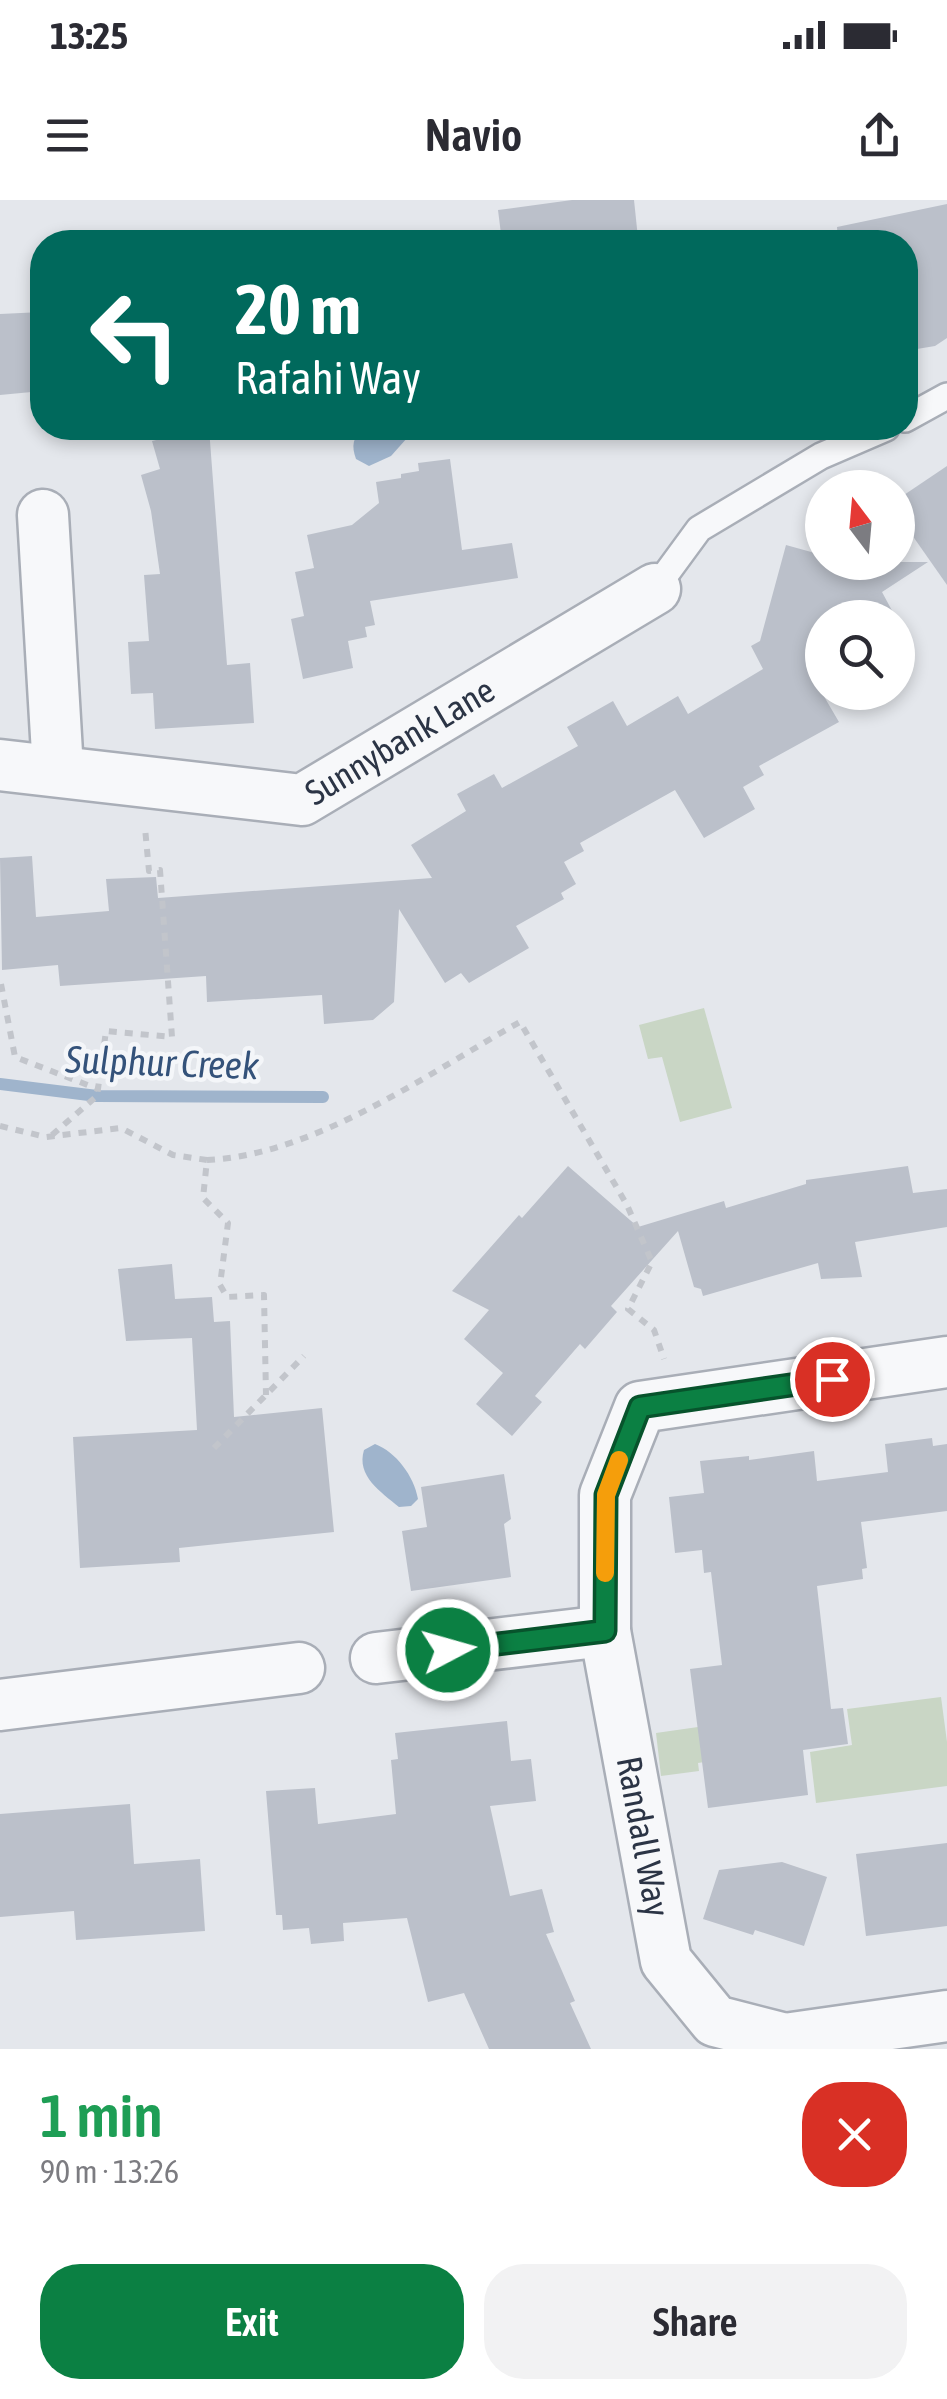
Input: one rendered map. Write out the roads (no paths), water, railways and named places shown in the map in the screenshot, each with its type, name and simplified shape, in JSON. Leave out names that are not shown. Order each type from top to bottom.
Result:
[{"type":"street","points":[[43,515],[58,770]]},
{"type":"street","name":"Sunnybank Lane","points":[[0,765],[302,800],[655,589]]},
{"type":"street","name":"Randall Way","points":[[947,1362],[640,1407],[606,1495],[605,1631],[666,1961],[716,2022],[786,2039],[947,2016]]},
{"type":"street","points":[[376,1658],[605,1631]]},
{"type":"street","points":[[0,1705],[299,1668]]},
{"type":"lane","points":[[918,413],[947,396]]},
{"type":"lane","points":[[655,589],[700,529],[821,456],[858,440]]},
{"type":"water","points":[[355,440],[405,440],[391,456],[369,466],[356,459]]},
{"type":"water","points":[[375,1444],[397,1459],[408,1474],[418,1499],[411,1506],[399,1507],[367,1476],[362,1459],[364,1450]]},
{"type":"waterway","name":"Sulphur Creek","points":[[0,1084],[97,1096],[323,1097]]}]
